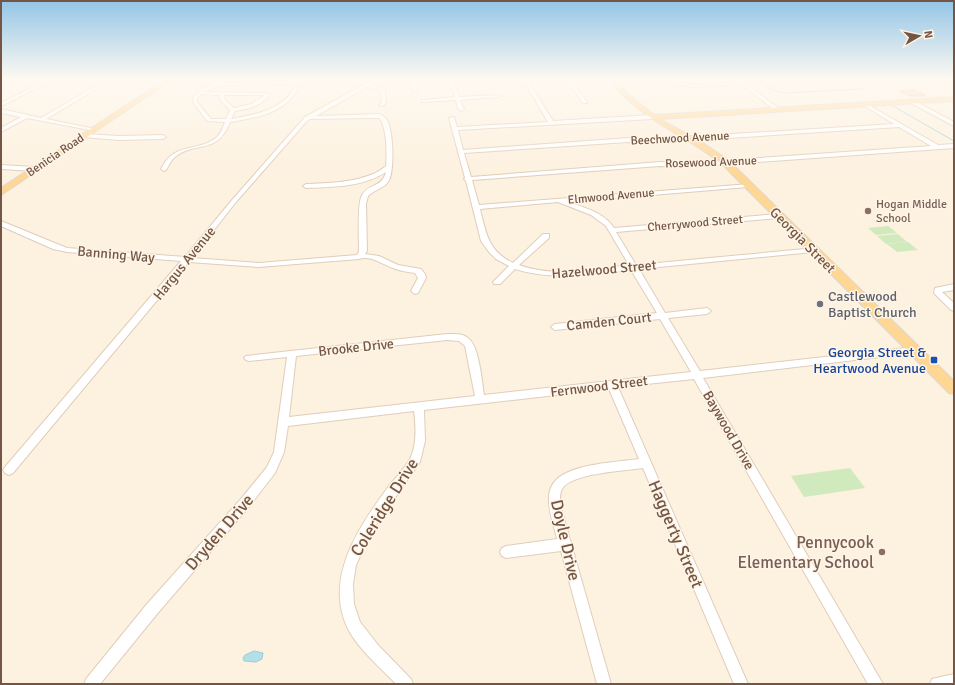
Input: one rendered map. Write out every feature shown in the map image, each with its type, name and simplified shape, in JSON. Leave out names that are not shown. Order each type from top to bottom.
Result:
[{"type":"main road","name":"Benicia Road","points":[[1,192],[121,111]]},
{"type":"main road","name":"Georgia Street","points":[[644,111],[710,151],[725,162],[914,350],[952,385]]},
{"type":"main road","points":[[652,117],[761,111]]},
{"type":"street","points":[[1,111],[93,130]]},
{"type":"street","points":[[42,119],[56,111]]},
{"type":"street","points":[[202,111],[209,120],[227,121],[248,118],[268,111]]},
{"type":"street","points":[[164,169],[168,160],[179,152],[218,138],[223,132],[232,111]]},
{"type":"street","name":"Hargus Avenue","points":[[9,470],[115,346],[234,201],[306,118],[319,111]]},
{"type":"street","points":[[544,111],[551,123]]},
{"type":"street","points":[[876,111],[938,147]]},
{"type":"street","points":[[930,111],[954,124]]},
{"type":"street","points":[[1,130],[26,116]]},
{"type":"street","points":[[306,118],[380,116],[385,121],[390,167],[389,175],[385,182],[365,196],[363,204],[364,251],[358,257]]},
{"type":"street","points":[[455,128],[652,117]]},
{"type":"street","name":"Hazelwood Street","points":[[452,118],[467,179],[488,247],[500,259],[515,266],[539,273],[549,274],[813,250]]},
{"type":"street","name":"Beechwood Avenue","points":[[460,152],[628,140],[652,141],[689,139],[899,125]]},
{"type":"street","points":[[84,136],[119,138],[163,137]]},
{"type":"street","name":"Rosewood Avenue","points":[[467,179],[660,164],[687,165],[954,146]]},
{"type":"street","points":[[1,167],[34,170]]},
{"type":"street","points":[[306,186],[341,184],[359,180],[374,176],[390,167]]},
{"type":"street","name":"Elmwood Avenue","points":[[475,207],[748,185]]},
{"type":"street","name":"Baywood Drive","points":[[558,200],[593,214],[609,225],[876,684]]},
{"type":"street","name":"Cherrywood Street","points":[[612,230],[778,216]]},
{"type":"street","name":"Banning Way","points":[[1,223],[63,250],[259,266],[358,257],[383,260],[406,270],[421,274],[422,278],[415,291]]},
{"type":"street","points":[[497,282],[546,236]]},
{"type":"street","points":[[954,287],[938,290],[938,293],[954,308]]},
{"type":"street","name":"Camden Court","points":[[555,327],[707,311]]},
{"type":"street","name":"Brooke Drive","points":[[249,358],[447,337],[463,337],[468,341],[470,346],[480,399]]},
{"type":"street","name":"Fernwood Street","points":[[284,422],[914,350]]},
{"type":"street","name":"Dryden Drive","points":[[90,684],[152,608],[271,470],[279,452],[292,354]]},
{"type":"street","name":"Haggerty Street","points":[[612,384],[740,684]]},
{"type":"street","name":"Coleridge Drive","points":[[406,684],[354,626],[348,610],[345,592],[349,565],[360,541],[414,462],[419,449],[422,432],[419,406]]},
{"type":"street","name":"Doyle Drive","points":[[604,684],[565,544],[554,499],[555,491],[560,483],[574,474],[646,463]]},
{"type":"street","points":[[506,552],[565,544]]},
{"type":"street","points":[[937,684],[954,681]]},
{"type":"green space","points":[[888,226],[897,233],[876,235],[868,228]]},
{"type":"green space","points":[[898,234],[907,242],[886,244],[877,236]]},
{"type":"green space","points":[[908,242],[918,250],[897,252],[887,244]]},
{"type":"green space","points":[[850,468],[865,488],[804,497],[791,476]]},
{"type":"water","points":[[254,651],[263,653],[262,659],[256,662],[244,661],[243,658],[245,655]]},
{"type":"waterway","points":[[901,111],[954,141]]},
{"type":"place","name":"Hogan Middle School","points":[[868,211]]},
{"type":"place","name":"Castlewood Baptist Church","points":[[820,304]]},
{"type":"place","name":"Georgia Street & Heartwood Avenue","points":[[934,360]]},
{"type":"place","name":"Pennycook Elementary School","points":[[882,552]]}]
